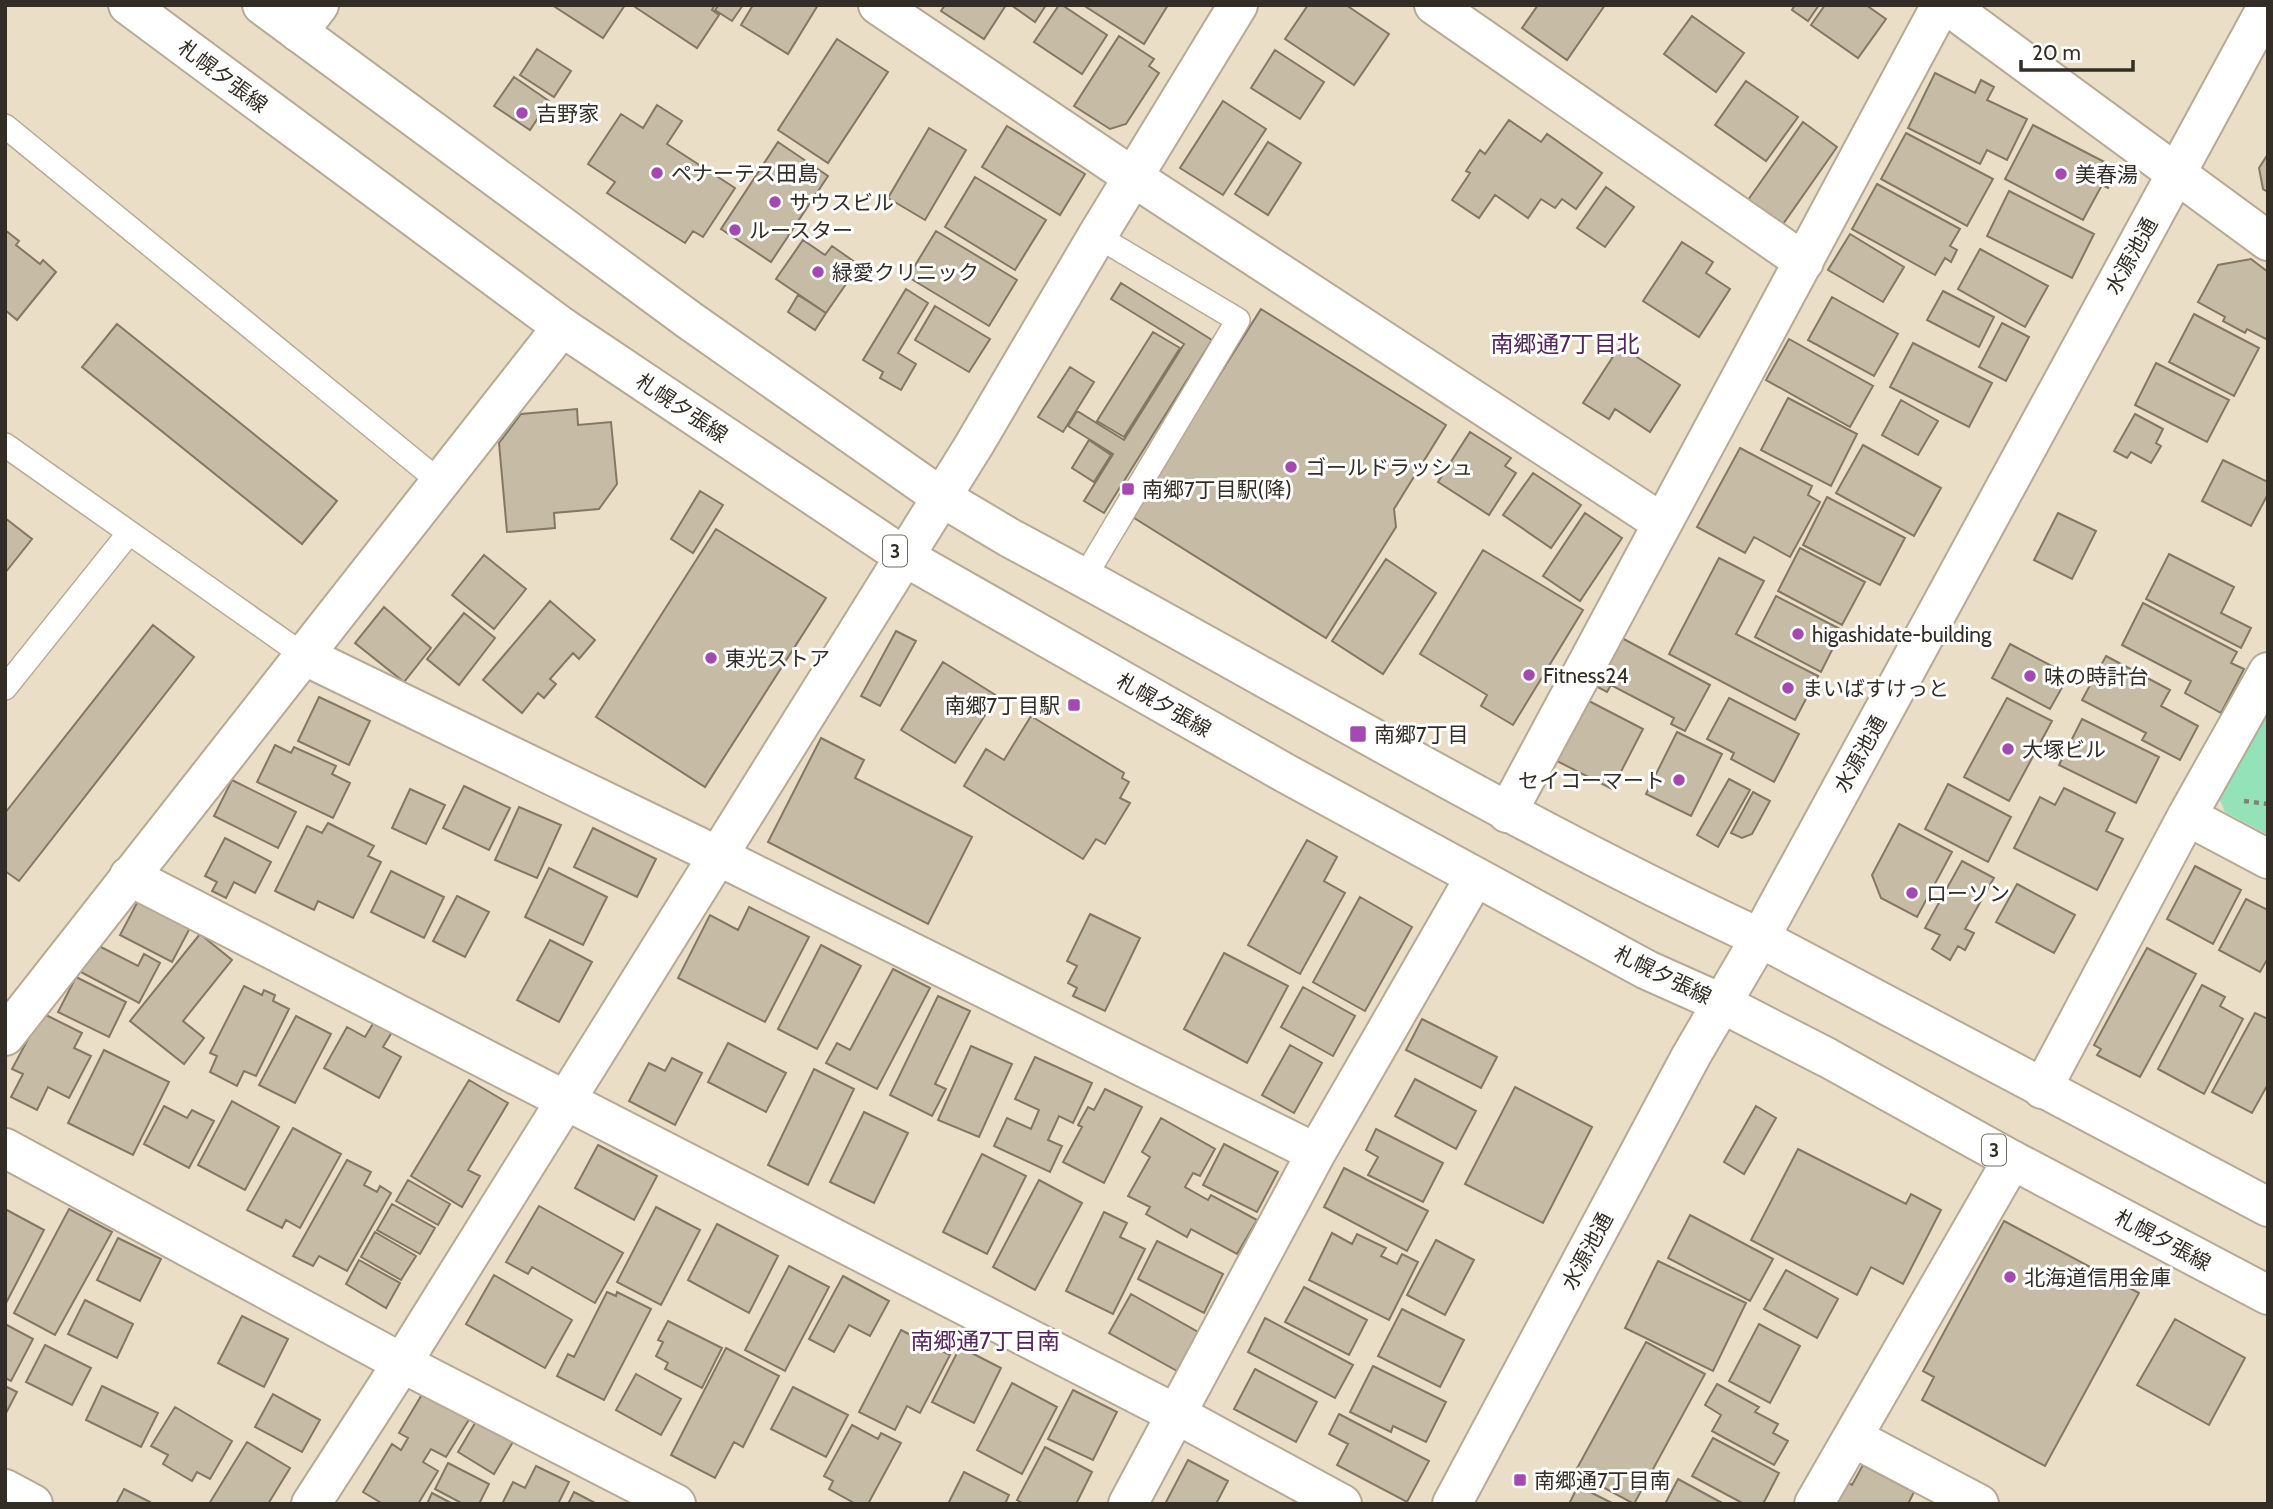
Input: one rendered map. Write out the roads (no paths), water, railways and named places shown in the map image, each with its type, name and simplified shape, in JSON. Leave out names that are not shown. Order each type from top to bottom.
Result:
[{"type":"street","name":"札幌夕張線","points":[[128,5],[562,327],[905,557],[1285,773],[1647,971],[1721,1003],[1828,1058],[2012,1160],[2268,1296]]},
{"type":"street","points":[[261,5],[308,18],[689,320],[941,497],[1010,538],[1507,813],[1684,903],[1760,938],[2268,1207]]},
{"type":"street","points":[[878,5],[1133,177],[1662,523]]},
{"type":"street","points":[[311,1504],[402,1363],[905,557],[1238,5]]},
{"type":"street","points":[[1434,5],[1804,262]]},
{"type":"street","points":[[1507,813],[1944,5],[2268,241]]},
{"type":"street","name":"水源池通","points":[[1452,1504],[1721,1003],[1760,938],[2268,5]]},
{"type":"street","points":[[5,1036],[562,327]]},
{"type":"street","points":[[303,655],[718,856],[1316,1153]]},
{"type":"street","points":[[2042,1089],[2187,817],[2268,672]]},
{"type":"street","points":[[2187,817],[2268,859]]},
{"type":"street","points":[[129,876],[1176,1414],[1342,1504]]},
{"type":"street","points":[[1128,1504],[1316,1153],[1475,877]]},
{"type":"street","points":[[5,1149],[402,1363],[676,1504]]},
{"type":"street","points":[[1814,1504],[2012,1160]]},
{"type":"street","points":[[1854,1437],[1979,1504]]},
{"type":"street","points":[[5,1489],[33,1504]]},
{"type":"lane","points":[[5,126],[440,482]]},
{"type":"lane","points":[[1084,578],[1238,320],[1097,236]]},
{"type":"lane","points":[[5,445],[303,655]]},
{"type":"lane","points":[[5,688],[129,533]]},
{"type":"place","name":"吉野家","points":[[522,113]]},
{"type":"place","name":"ペナーテス田島","points":[[657,173]]},
{"type":"place","name":"美春湯","points":[[2061,174]]},
{"type":"place","name":"サウスビル","points":[[775,202]]},
{"type":"place","name":"ルースター","points":[[735,230]]},
{"type":"place","name":"緑愛クリニック","points":[[818,272]]},
{"type":"place","name":"ゴールドラッシュ","points":[[1291,467]]},
{"type":"place","name":"南郷7丁目駅(降)","points":[[1128,489]]},
{"type":"place","name":"higashidate-building","points":[[1798,634]]},
{"type":"place","name":"東光ストア","points":[[711,658]]},
{"type":"place","name":"Fitness24","points":[[1529,675]]},
{"type":"place","name":"味の時計台","points":[[2030,676]]},
{"type":"place","name":"まいばすけっと","points":[[1788,688]]},
{"type":"place","name":"南郷7丁目駅","points":[[1074,705]]},
{"type":"place","name":"南郷7丁目","points":[[1358,734]]},
{"type":"place","name":"大塚ビル","points":[[2008,749]]},
{"type":"place","name":"セイコーマート","points":[[1679,780]]},
{"type":"place","name":"ローソン","points":[[1912,893]]},
{"type":"place","name":"北海道信用金庫","points":[[2010,1277]]},
{"type":"place","name":"南郷通7丁目南","points":[[1520,1480]]},
{"type":"district","name":"南郷通7丁目北","points":[[1565,344]]},
{"type":"district","name":"南郷通7丁目南","points":[[985,1341]]}]
